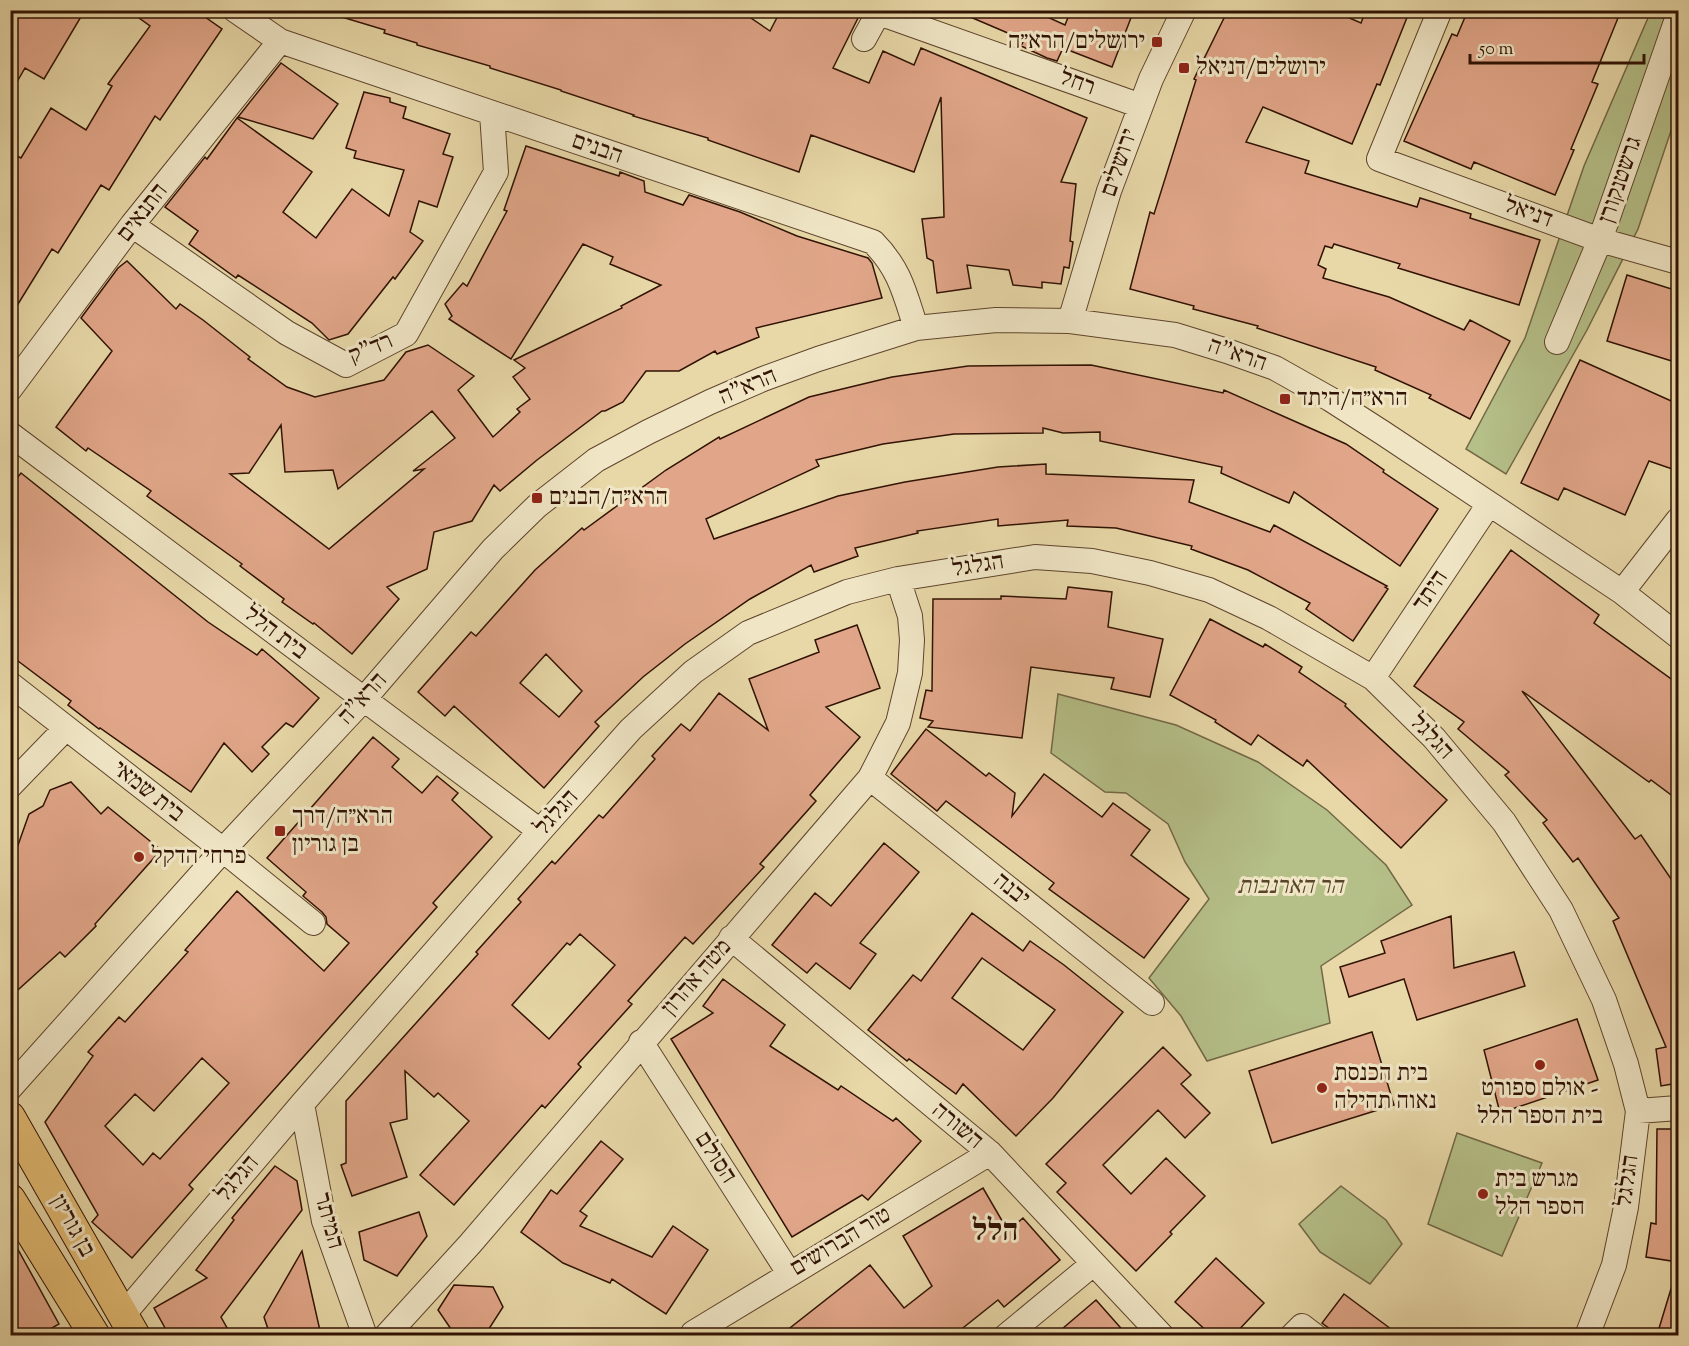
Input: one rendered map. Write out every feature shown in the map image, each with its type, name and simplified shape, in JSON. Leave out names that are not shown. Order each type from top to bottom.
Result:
[{"type":"main road","name":"בן גוריון","points":[[10,1117],[129,1325]]},
{"type":"main road","name":"בן גוריון","points":[[10,1199],[95,1335]]},
{"type":"street","name":"הבנים","points":[[235,10],[280,41],[873,243],[887,256],[899,276],[916,328]]},
{"type":"street","name":"ירושלים","points":[[1070,321],[1109,190],[1140,106],[1184,10]]},
{"type":"street","name":"דניאל","points":[[1440,10],[1379,159],[1600,240],[1678,262]]},
{"type":"street","name":"רחל","points":[[864,39],[879,12],[1140,106]]},
{"type":"street","name":"גרשטנקורן","points":[[1557,342],[1600,240],[1678,16]]},
{"type":"street","name":"התנאים","points":[[10,389],[132,225],[280,41]]},
{"type":"street","name":"רד\"ק","points":[[132,225],[287,333],[346,365],[406,334],[496,172],[492,113]]},
{"type":"street","name":"הרא\"ה","points":[[10,1088],[224,850],[364,699],[493,549],[537,506],[596,460],[648,432],[763,379],[818,358],[916,328],[996,320],[1070,321],[1175,335],[1275,368],[1330,399],[1622,592],[1678,636]]},
{"type":"street","name":"בית הלל","points":[[10,434],[540,831]]},
{"type":"street","name":"היתד","points":[[1373,678],[1489,504]]},
{"type":"street","points":[[1622,592],[1678,520]]},
{"type":"street","name":"הגלגל","points":[[129,1325],[302,1104],[631,729],[693,672],[748,633],[847,592],[898,579],[1035,557],[1092,561],[1150,573],[1209,590],[1269,618],[1373,678],[1434,738],[1504,822],[1561,910],[1604,1000],[1626,1064],[1638,1110],[1626,1207],[1614,1265],[1587,1335]]},
{"type":"street","name":"מטה אהרון","points":[[386,1335],[470,1244],[641,1042],[870,778],[898,723],[910,673],[912,640],[910,616],[898,579]]},
{"type":"street","name":"בית שמאי","points":[[10,684],[224,850],[312,923]]},
{"type":"street","points":[[10,786],[66,728]]},
{"type":"street","name":"יבנה","points":[[870,778],[1152,1003]]},
{"type":"street","name":"השורה","points":[[731,938],[990,1153],[1162,1335]]},
{"type":"street","name":"הסולם","points":[[641,1042],[789,1274]]},
{"type":"street","name":"המיתר","points":[[302,1104],[324,1221],[365,1335]]},
{"type":"street","points":[[1638,1110],[1678,1108]]},
{"type":"street","name":"טור הברושים","points":[[693,1333],[990,1153]]},
{"type":"street","points":[[1006,1335],[1093,1264]]},
{"type":"street","points":[[1292,1335],[1302,1326],[1315,1335]]},
{"type":"green space","points":[[1651,11],[1678,11],[1678,110],[1638,229],[1587,330],[1506,474],[1466,449],[1525,338],[1584,166]]},
{"type":"green space","name":"הר הארנבות","points":[[1058,694],[1176,725],[1258,762],[1327,810],[1386,865],[1412,905],[1321,966],[1330,1023],[1207,1061],[1181,1016],[1149,978],[1209,899],[1185,862],[1168,824],[1126,793],[1105,792],[1051,753]]},
{"type":"green space","name":"מגרש בית הספר הלל","points":[[1457,1133],[1542,1163],[1502,1256],[1428,1224]]},
{"type":"green space","points":[[1341,1186],[1386,1220],[1402,1244],[1370,1284],[1320,1252],[1299,1224]]},
{"type":"building","points":[[10,10],[85,10],[44,79],[25,68],[10,94]]},
{"type":"building","points":[[128,10],[195,10],[222,29],[160,120],[155,116],[109,190],[101,185],[58,253],[52,249],[10,317],[10,166],[17,156],[21,158],[51,108],[86,130],[112,86],[108,84],[150,26]]},
{"type":"building","points":[[336,10],[739,10],[770,31],[781,10],[862,10],[833,68],[869,83],[883,51],[914,65],[921,48],[1087,118],[1061,182],[1076,184],[1070,241],[1073,242],[1069,268],[1064,267],[1061,284],[1042,282],[1042,288],[1013,285],[1009,270],[967,265],[971,288],[937,293],[933,261],[927,258],[922,219],[944,217],[941,97],[914,172],[811,135],[799,172],[708,140],[708,138],[633,116],[490,68],[490,66],[417,45],[417,43],[384,33],[385,30],[335,15]]},
{"type":"building","points":[[954,10],[1032,10],[1065,25],[1071,10],[1134,10],[1112,67],[1063,48],[1057,61],[1047,58],[1021,46],[1024,40]]},
{"type":"building","points":[[1228,10],[1331,10],[1361,23],[1366,10],[1410,10],[1380,85],[1377,84],[1352,144],[1263,107],[1246,142],[1309,161],[1305,173],[1417,207],[1420,198],[1471,214],[1470,218],[1540,240],[1519,305],[1398,268],[1400,264],[1334,244],[1332,248],[1325,246],[1318,265],[1326,269],[1323,278],[1389,297],[1464,330],[1470,320],[1510,341],[1470,419],[1429,398],[1431,395],[1375,370],[1376,367],[1257,328],[1258,326],[1130,289],[1150,212],[1154,214],[1196,80],[1194,79]]},
{"type":"building","points":[[1468,10],[1599,10],[1618,18],[1592,82],[1598,84],[1555,195],[1474,162],[1471,169],[1404,141],[1452,34],[1457,36]]},
{"type":"building","points":[[281,63],[338,104],[313,139],[238,117]]},
{"type":"building","points":[[364,92],[390,98],[390,102],[406,107],[403,118],[450,134],[443,154],[453,157],[437,207],[419,201],[410,232],[423,241],[395,279],[393,277],[348,334],[329,340],[312,323],[238,275],[236,278],[189,244],[198,231],[165,207],[205,157],[207,159],[237,118],[312,172],[283,212],[316,238],[352,189],[389,216],[404,170],[354,158],[356,151],[346,148]]},
{"type":"building","points":[[526,146],[619,176],[620,172],[644,181],[645,192],[683,205],[689,195],[740,212],[797,236],[868,258],[872,263],[882,298],[756,328],[759,337],[717,354],[715,351],[679,371],[646,371],[623,402],[602,411],[500,491],[494,485],[472,521],[434,532],[427,569],[387,587],[399,599],[352,654],[314,623],[282,602],[284,599],[240,566],[242,564],[147,496],[151,491],[88,448],[86,451],[56,427],[112,351],[81,318],[118,268],[127,261],[176,309],[180,304],[203,320],[250,357],[248,359],[287,387],[315,397],[384,380],[406,352],[428,345],[474,376],[458,390],[493,437],[520,412],[517,409],[530,399],[513,377],[525,368],[514,360],[622,308],[621,306],[661,285],[610,264],[613,257],[583,244],[511,359],[449,319],[452,316],[445,304],[463,283],[467,286],[507,211],[504,210]],"holes":[[[432,411],[455,438],[413,471],[424,469],[329,549],[230,474],[249,473],[281,425],[285,472],[333,470],[338,489]]]},
{"type":"building","points":[[1627,275],[1678,291],[1678,350],[1675,362],[1607,341]]},
{"type":"building","points":[[1580,360],[1678,404],[1678,471],[1649,461],[1625,515],[1564,488],[1558,500],[1521,483]]},
{"type":"building","points":[[1091,365],[1223,393],[1224,390],[1346,444],[1438,509],[1400,566],[1294,492],[1289,503],[1221,473],[1222,467],[1100,441],[1100,432],[1063,433],[1043,428],[1043,433],[954,434],[883,444],[816,460],[819,466],[706,519],[714,539],[838,496],[905,482],[998,467],[1046,464],[1046,474],[1194,480],[1189,502],[1270,532],[1274,525],[1387,586],[1385,587],[1388,589],[1353,641],[1306,609],[1310,603],[1248,570],[1191,549],[1192,546],[1116,528],[1067,526],[1068,520],[998,526],[998,519],[917,531],[918,533],[855,548],[858,556],[814,572],[811,565],[750,599],[685,644],[643,677],[595,722],[599,726],[544,788],[454,706],[445,716],[418,692],[471,632],[476,636],[535,570],[582,528],[584,530],[666,470],[719,437],[720,439],[809,397],[892,377],[968,366]],"holes":[[[546,654],[582,691],[559,717],[520,683]]]},
{"type":"building","points":[[21,473],[208,622],[257,655],[262,649],[319,698],[293,727],[286,723],[262,747],[269,754],[252,772],[224,743],[191,792],[99,729],[68,705],[71,701],[10,655],[10,487]]},
{"type":"building","points":[[1511,550],[1599,615],[1594,623],[1678,684],[1678,800],[1651,780],[1649,782],[1522,691],[1635,839],[1641,835],[1678,889],[1678,1083],[1661,1086],[1656,1049],[1666,1047],[1613,921],[1619,918],[1578,858],[1573,862],[1543,823],[1547,820],[1505,775],[1509,772],[1458,729],[1464,722],[1414,686]]},
{"type":"building","points":[[1068,587],[1112,592],[1108,627],[1163,639],[1150,697],[1111,689],[1114,678],[1031,667],[1022,738],[928,727],[933,721],[920,718],[926,690],[932,691],[933,599],[1001,599],[1001,596],[1066,599]]},
{"type":"building","points":[[1210,619],[1263,647],[1265,644],[1302,667],[1299,672],[1346,704],[1345,706],[1447,800],[1401,848],[1307,760],[1303,766],[1258,735],[1251,745],[1215,722],[1216,720],[1170,695]]},
{"type":"building","points":[[857,625],[880,688],[826,707],[860,737],[810,795],[816,801],[760,864],[764,867],[693,944],[685,937],[628,1001],[632,1004],[578,1064],[581,1067],[545,1108],[542,1105],[454,1205],[420,1175],[469,1121],[438,1093],[434,1097],[405,1071],[407,1119],[390,1123],[407,1177],[352,1196],[341,1165],[346,1163],[346,1101],[478,954],[476,952],[521,902],[518,899],[552,861],[555,864],[599,815],[603,818],[655,759],[652,756],[681,724],[690,731],[719,693],[768,730],[749,679],[819,652],[815,640]],"holes":[[[580,934],[615,965],[549,1039],[512,1005],[567,943],[570,945]]]},
{"type":"building","points":[[926,729],[986,776],[989,773],[1015,793],[1012,816],[1044,774],[1102,817],[1113,803],[1150,830],[1131,855],[1189,899],[1144,958],[1049,889],[1054,883],[946,801],[937,811],[891,774]]},
{"type":"building","points":[[373,737],[399,759],[392,767],[422,793],[437,776],[458,793],[452,800],[492,837],[433,903],[437,907],[189,1185],[193,1189],[132,1258],[92,1222],[98,1215],[45,1122],[93,1056],[88,1052],[119,1017],[125,1022],[188,952],[185,950],[237,891],[324,971],[349,943],[327,924],[322,912],[303,896],[306,892],[267,858]],"holes":[[[202,1058],[229,1083],[160,1159],[153,1153],[143,1165],[105,1126],[135,1094],[154,1111]]]},
{"type":"building","points":[[71,782],[101,814],[108,807],[161,850],[95,924],[96,926],[65,957],[60,952],[10,997],[10,842],[17,848],[29,814],[43,806],[50,790]]},
{"type":"building","points":[[884,843],[919,872],[860,943],[876,954],[850,989],[816,963],[807,973],[772,945],[815,893],[831,906]]},
{"type":"building","points":[[972,913],[1023,951],[1030,941],[1123,1012],[1053,1098],[1016,1136],[963,1084],[956,1094],[909,1059],[907,1061],[868,1030],[913,975],[921,981]],"holes":[[[982,958],[1055,1010],[1023,1050],[952,998]]]},
{"type":"building","points":[[1451,916],[1454,968],[1514,952],[1525,986],[1417,1020],[1404,979],[1349,997],[1340,967],[1385,953],[1381,941]]},
{"type":"building","points":[[723,979],[785,1025],[770,1046],[838,1090],[841,1086],[893,1121],[896,1118],[921,1141],[868,1200],[862,1195],[792,1237],[671,1039],[713,1013],[703,1006]]},
{"type":"building","name":"אולם ספורט - בית הספר הלל","points":[[1577,1019],[1598,1080],[1500,1113],[1484,1050]]},
{"type":"building","name":"בית הכנסת נאוה תהילה","points":[[1372,1032],[1394,1105],[1272,1143],[1249,1071]]},
{"type":"building","points":[[1163,1047],[1191,1075],[1181,1084],[1210,1113],[1185,1138],[1158,1110],[1103,1165],[1131,1194],[1166,1158],[1205,1196],[1136,1271],[1057,1192],[1066,1183],[1046,1164]]},
{"type":"building","points":[[1657,1129],[1678,1129],[1678,1262],[1646,1257],[1651,1223],[1656,1224]]},
{"type":"building","points":[[601,1141],[623,1159],[580,1211],[587,1216],[580,1226],[652,1257],[673,1226],[708,1250],[666,1314],[612,1279],[610,1283],[563,1263],[521,1232],[551,1190],[557,1194]]},
{"type":"building","points":[[275,1166],[297,1181],[302,1210],[221,1317],[231,1335],[169,1335],[154,1308],[207,1278],[196,1270],[234,1220],[232,1218]]},
{"type":"building","points":[[983,1188],[1008,1231],[1023,1218],[1060,1260],[1004,1307],[998,1300],[954,1335],[781,1335],[870,1265],[904,1308],[932,1286],[903,1236]]},
{"type":"building","points":[[419,1212],[427,1236],[397,1276],[364,1260],[359,1232]]},
{"type":"building","points":[[10,1235],[59,1324],[40,1335],[16,1335],[10,1326]]},
{"type":"building","points":[[302,1251],[321,1335],[270,1335],[264,1317]]},
{"type":"building","points":[[1216,1258],[1264,1303],[1234,1335],[1211,1335],[1175,1302]]},
{"type":"building","points":[[1674,1279],[1678,1280],[1678,1335],[1657,1335]]},
{"type":"building","points":[[454,1285],[493,1287],[503,1307],[485,1335],[455,1335],[438,1310]]},
{"type":"building","points":[[1344,1294],[1399,1335],[1338,1335],[1322,1323]]},
{"type":"building","points":[[1096,1300],[1127,1335],[1055,1335]]},
{"type":"place","name":"ירושלים/הרא״ה","points":[[1157,42]]},
{"type":"place","name":"ירושלים/דניאל","points":[[1184,68]]},
{"type":"place","name":"הרא״ה/היתד","points":[[1285,399]]},
{"type":"place","name":"הרא״ה/הבנים","points":[[537,498]]},
{"type":"place","name":"הרא״ה/דרך בן גוריון","points":[[280,831]]},
{"type":"place","name":"פרחי הדקל","points":[[139,857]]},
{"type":"place","name":"אולם ספורט - בית הספר הלל","points":[[1540,1065]]},
{"type":"place","name":"בית הכנסת נאוה תהילה","points":[[1322,1088]]},
{"type":"place","name":"מגרש בית הספר הלל","points":[[1483,1194]]},
{"type":"district","name":"הלל","points":[[995,1232]]}]
